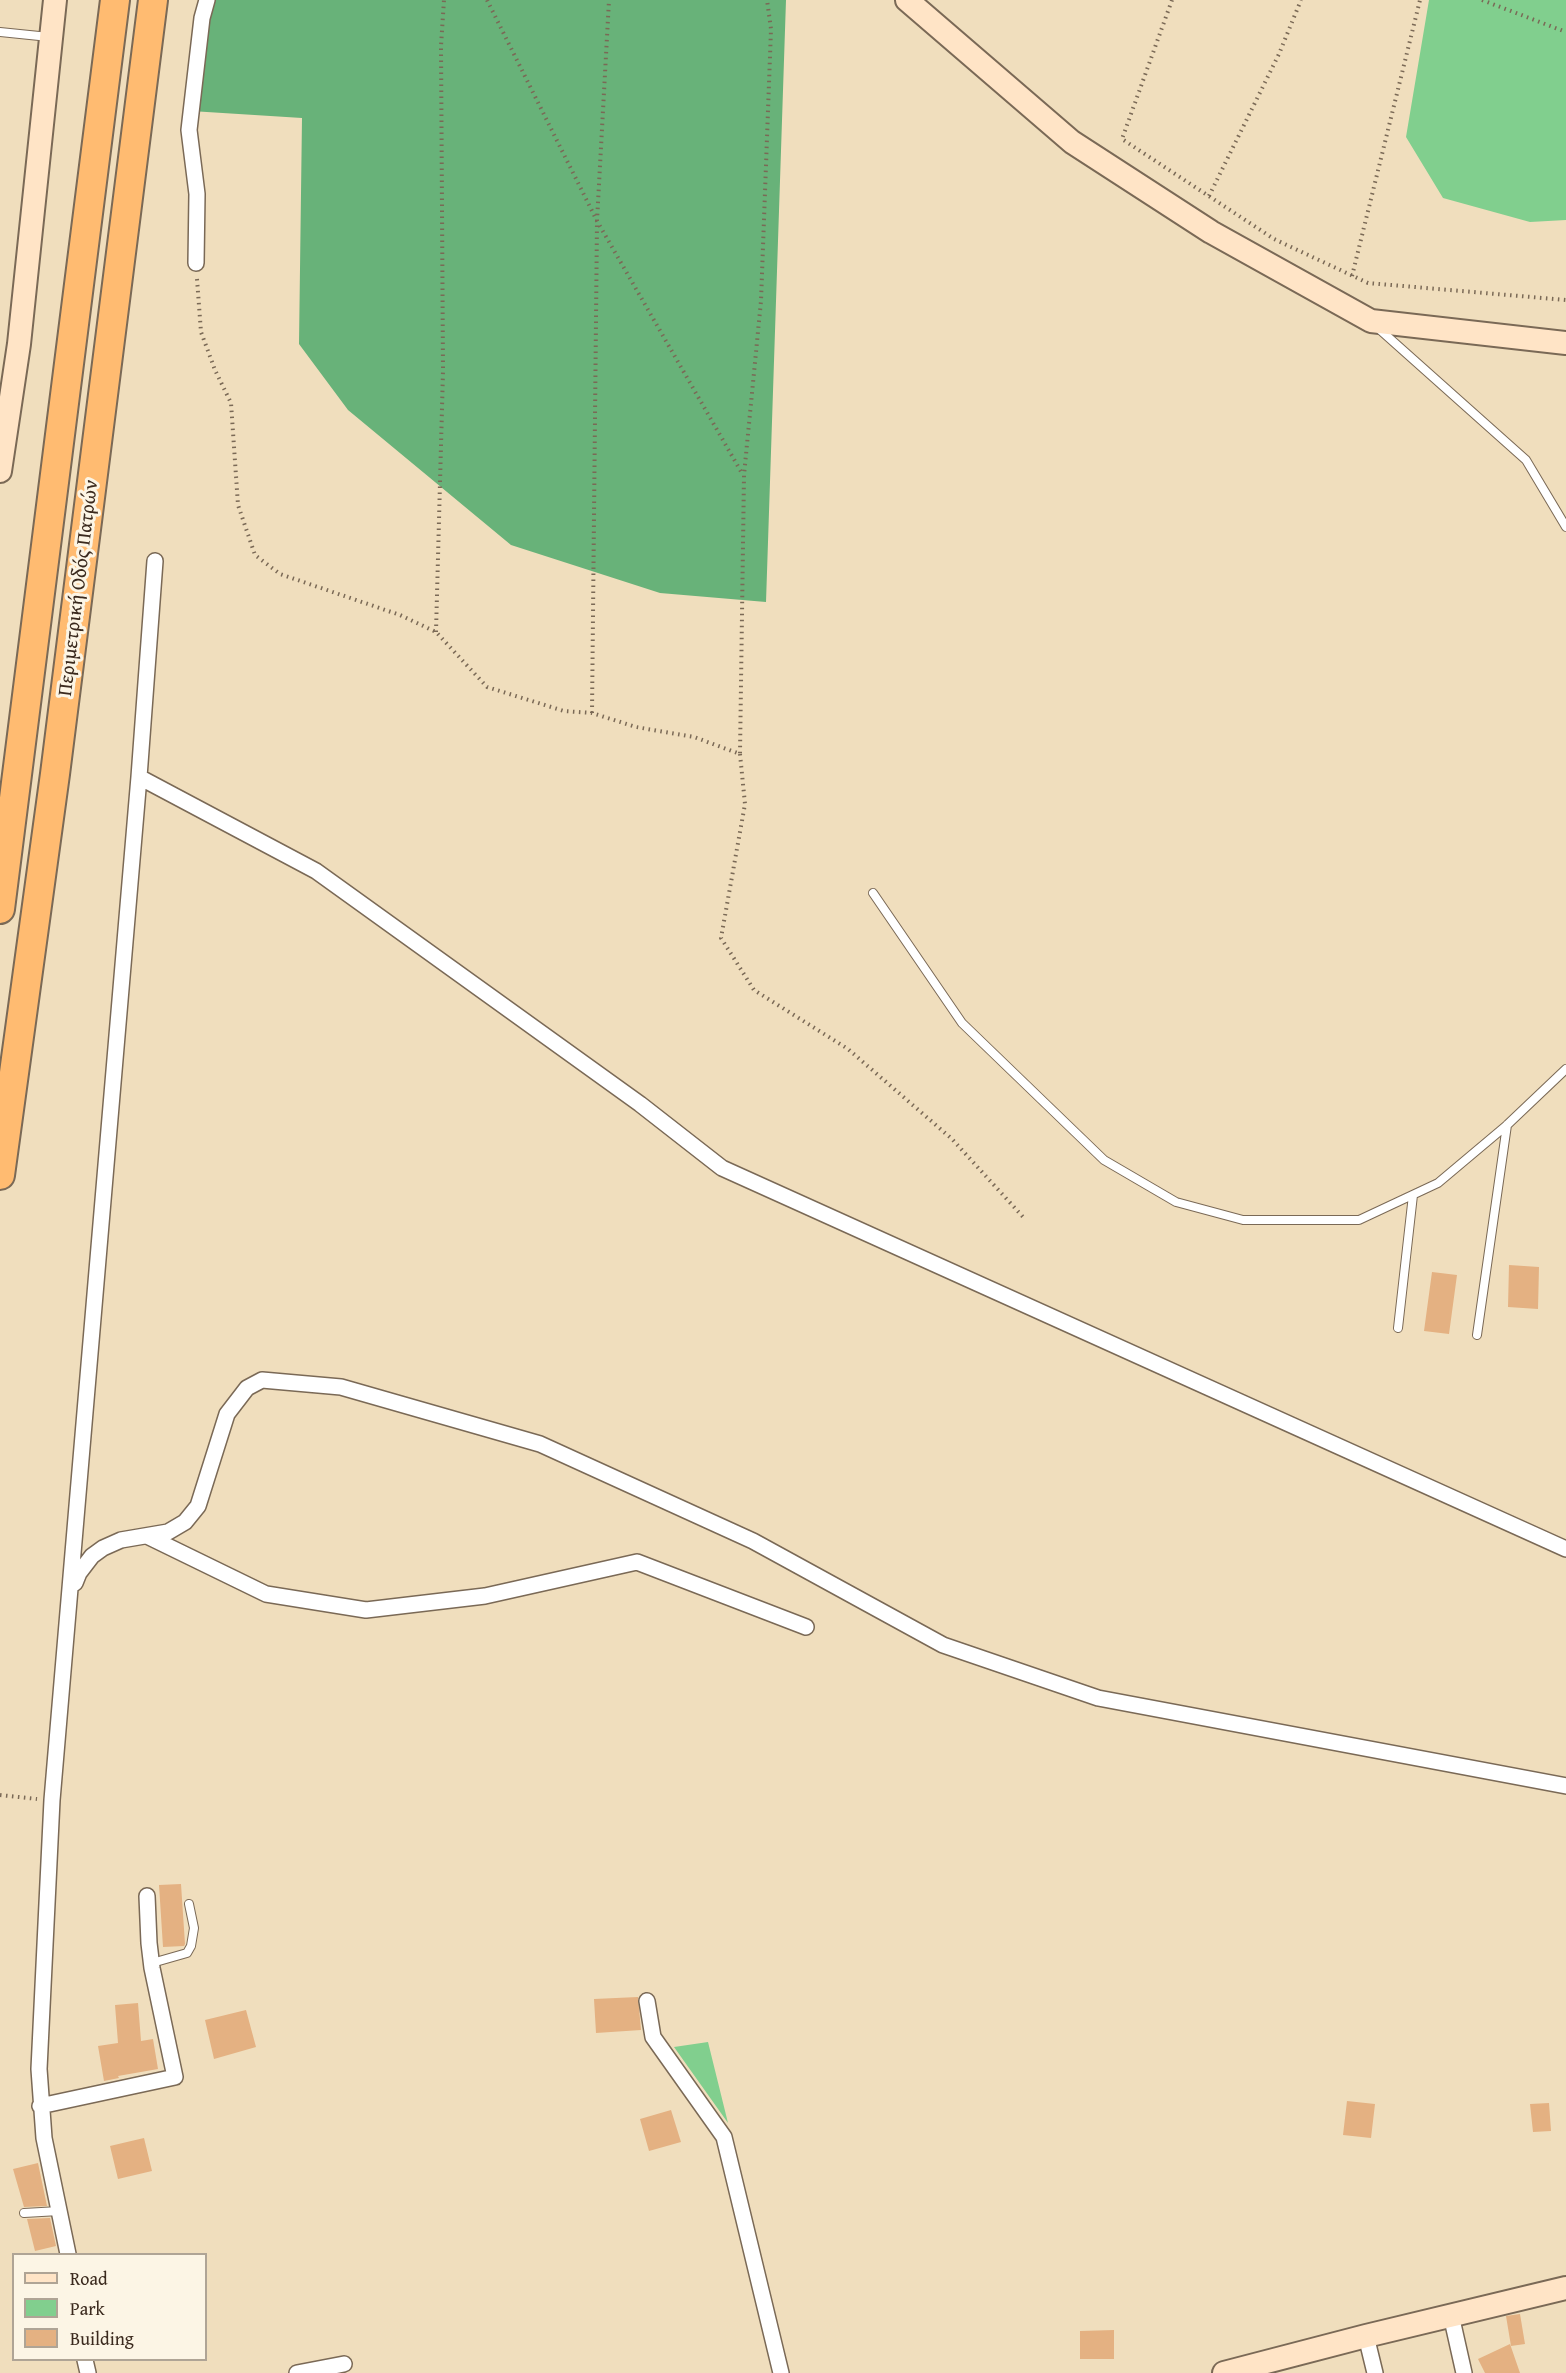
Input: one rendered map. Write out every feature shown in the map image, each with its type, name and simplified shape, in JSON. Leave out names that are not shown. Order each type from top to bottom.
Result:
[{"type":"highway","name":"Περιμετρική Οδός Πατρών","points":[[0,909],[115,0]]},
{"type":"highway","name":"Περιμετρική Οδός Πατρών","points":[[0,1175],[55,774],[153,0]]},
{"type":"street","points":[[0,471],[19,344],[55,0]]},
{"type":"street","points":[[196,263],[197,194],[189,130],[202,18],[207,0]]},
{"type":"street","points":[[907,0],[1072,142],[1211,232],[1371,321],[1566,343]]},
{"type":"street","points":[[68,2253],[44,2138],[40,2106],[39,2070],[52,1800],[71,1598],[155,561]]},
{"type":"street","points":[[139,777],[316,871],[640,1104],[722,1168],[1566,1549]]},
{"type":"street","points":[[71,1598],[79,1573],[92,1556],[121,1540],[168,1532],[185,1522],[198,1506],[227,1414],[247,1388],[261,1380],[341,1387],[540,1444],[753,1541],[943,1645],[1098,1698],[1566,1786]]},
{"type":"street","points":[[148,1537],[266,1594],[366,1610],[485,1596],[637,1562],[806,1627]]},
{"type":"street","points":[[40,2106],[175,2077],[152,1963],[147,1896]]},
{"type":"street","points":[[647,2001],[653,2037],[724,2137],[781,2373]]},
{"type":"street","points":[[1224,2373],[1566,2288]]},
{"type":"street","points":[[1451,2315],[1464,2373]]},
{"type":"street","points":[[1366,2336],[1375,2373]]},
{"type":"street","points":[[297,2373],[344,2364]]},
{"type":"lane","points":[[0,32],[51,37]]},
{"type":"lane","points":[[1371,321],[1526,460],[1566,527]]},
{"type":"lane","points":[[873,893],[962,1023],[1104,1160],[1176,1202],[1243,1220],[1359,1220],[1413,1195],[1438,1183],[1507,1125],[1566,1069]]},
{"type":"lane","points":[[1477,1335],[1507,1125]]},
{"type":"lane","points":[[1398,1328],[1413,1195]]},
{"type":"lane","points":[[152,1963],[187,1953],[191,1946],[194,1928],[189,1904]]},
{"type":"lane","points":[[24,2213],[59,2211]]},
{"type":"path","points":[[436,632],[443,371],[441,46],[444,0]]},
{"type":"path","points":[[488,0],[597,221],[744,475]]},
{"type":"path","points":[[592,713],[597,221],[609,0]]},
{"type":"path","points":[[767,0],[771,29],[761,301],[744,475],[740,754],[745,804],[722,938],[754,990],[848,1049],[952,1138],[1024,1218]]},
{"type":"path","points":[[1172,0],[1122,139],[1274,239],[1368,283],[1566,300]]},
{"type":"path","points":[[1209,196],[1279,54],[1301,0]]},
{"type":"path","points":[[1352,276],[1420,0]]},
{"type":"path","points":[[1482,0],[1566,32]]},
{"type":"path","points":[[196,263],[201,332],[215,370],[231,403],[238,505],[255,555],[280,574],[400,615],[436,632],[487,687],[564,711],[592,713],[636,727],[694,737],[740,754]]},
{"type":"path","points":[[0,1795],[52,1800]]},
{"type":"green space","points":[[210,0],[786,0],[766,602],[660,593],[511,545],[348,410],[299,344],[302,118],[191,111]]},
{"type":"green space","points":[[1429,0],[1566,0],[1566,220],[1530,222],[1443,198],[1406,137]]},
{"type":"green space","points":[[708,2042],[728,2123],[674,2047]]},
{"type":"building","points":[[1509,1265],[1539,1267],[1538,1309],[1508,1307]]},
{"type":"building","points":[[1432,1272],[1457,1275],[1449,1334],[1424,1331]]},
{"type":"building","points":[[181,1884],[185,1944],[184,1946],[163,1947],[159,1885]]},
{"type":"building","points":[[638,1997],[641,2030],[596,2033],[594,1999]]},
{"type":"building","points":[[138,2003],[141,2041],[153,2039],[158,2069],[118,2076],[119,2078],[104,2081],[98,2046],[118,2043],[115,2005]]},
{"type":"building","points":[[246,2010],[256,2047],[214,2059],[205,2020]]},
{"type":"building","points":[[1347,2101],[1375,2104],[1371,2138],[1343,2135]]},
{"type":"building","points":[[1549,2103],[1551,2131],[1533,2132],[1530,2104]]},
{"type":"building","points":[[671,2110],[681,2142],[649,2151],[640,2119]]},
{"type":"building","points":[[144,2138],[152,2171],[118,2179],[110,2146]]},
{"type":"building","points":[[38,2163],[47,2206],[24,2207],[13,2169]]},
{"type":"building","points":[[50,2218],[56,2246],[35,2251],[27,2219]]},
{"type":"building","points":[[1520,2314],[1525,2344],[1511,2346],[1506,2316]]},
{"type":"building","points":[[1114,2330],[1114,2359],[1080,2359],[1080,2331]]},
{"type":"building","points":[[1510,2344],[1520,2373],[1485,2373],[1478,2359]]}]
